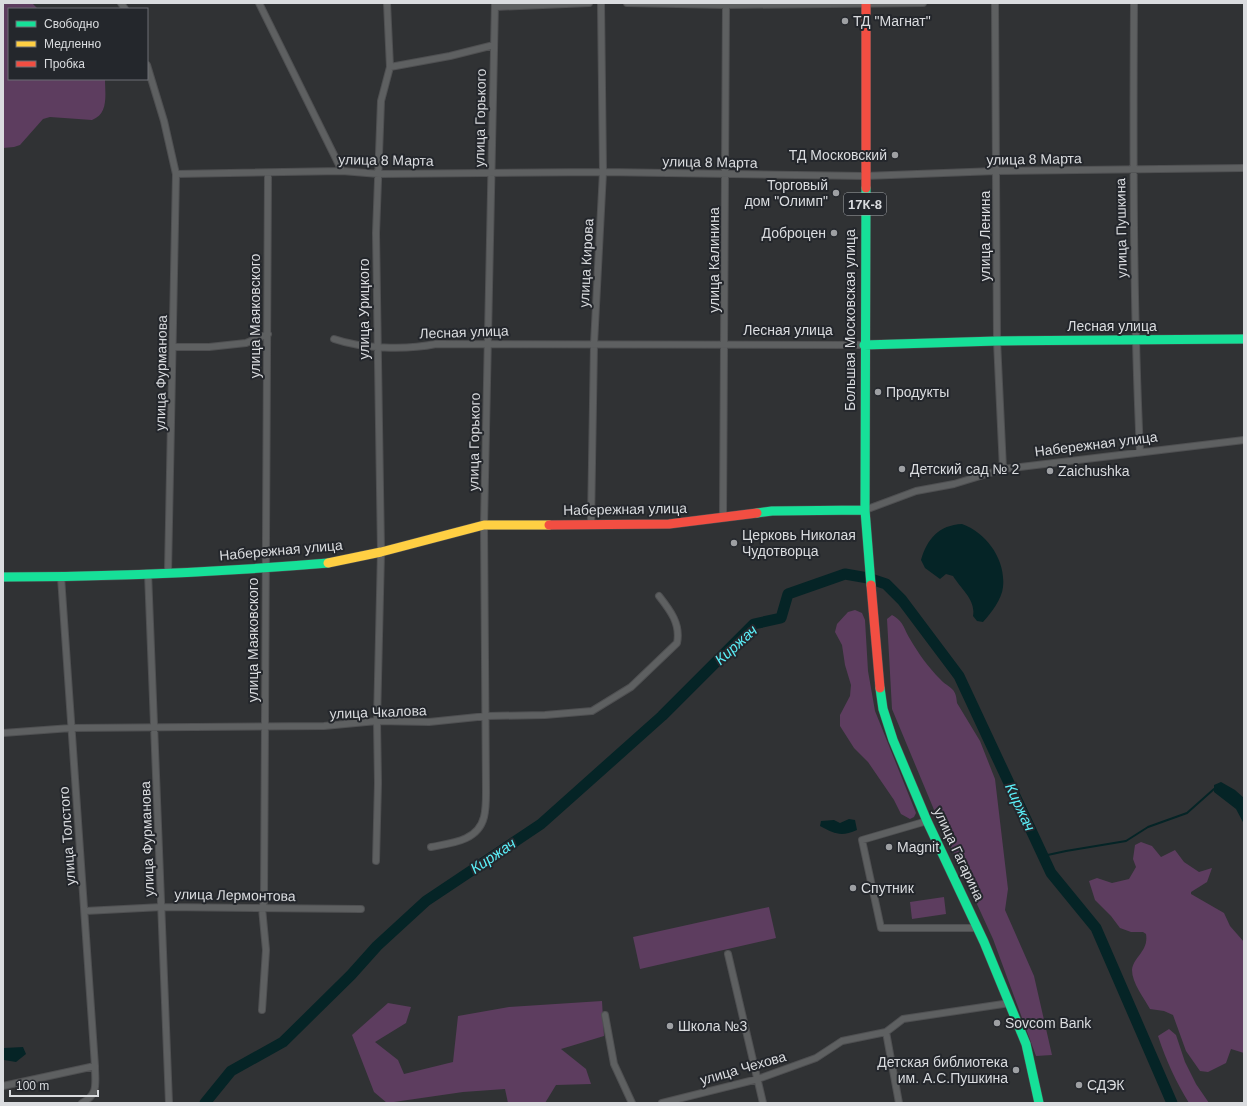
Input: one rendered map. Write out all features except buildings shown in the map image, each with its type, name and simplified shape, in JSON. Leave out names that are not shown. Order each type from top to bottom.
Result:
[{"type":"main road","name":"Большая Московская улица","points":[[866,4],[864,345],[865,510],[873,613]]},
{"type":"main road","name":"Лесная улица","points":[[864,345],[997,341],[1244,339]]},
{"type":"main road","name":"Набережная улица","points":[[3,577],[61,577],[266,568],[335,562],[381,552],[484,525],[591,523],[669,524],[772,511],[865,510]]},
{"type":"main road","name":"улица Гагарина","points":[[873,613],[877,671],[883,709],[893,740],[927,821],[978,928],[1010,1003],[1026,1044],[1039,1103]]},
{"type":"street","points":[[259,3],[342,171]]},
{"type":"street","name":"улица Урицкого","points":[[376,861],[378,783],[377,721],[381,552],[376,347],[376,233],[380,174],[378,156],[381,101],[390,68],[387,3]]},
{"type":"street","points":[[495,5],[589,3]]},
{"type":"street","name":"улица Кирова","points":[[591,523],[594,344],[603,172],[601,3]]},
{"type":"street","points":[[627,3],[923,3]]},
{"type":"street","name":"улица Ленина","points":[[995,3],[997,341],[1003,469]]},
{"type":"street","name":"улица Пушкина","points":[[1134,3],[1132,169],[1135,340],[1140,452]]},
{"type":"street","name":"улица Калинина","points":[[723,518],[726,4]]},
{"type":"street","name":"улица Горького","points":[[431,847],[470,838],[477,830],[484,817],[486,792],[487,716],[484,525],[495,5]]},
{"type":"street","points":[[390,68],[450,56],[494,45]]},
{"type":"street","name":"улица Фурманова","points":[[148,67],[164,121],[176,174],[174,347],[168,572]]},
{"type":"street","name":"улица 8 Марта","points":[[176,174],[268,174],[342,171],[380,174],[603,172],[865,176],[996,171],[1244,168]]},
{"type":"street","name":"улица Маяковского","points":[[262,1010],[266,950],[262,908],[264,902],[268,174]]},
{"type":"street","points":[[174,347],[209,347],[246,343],[268,334]]},
{"type":"street","name":"Лесная улица","points":[[334,339],[349,344],[376,347],[421,347],[436,344],[864,345]]},
{"type":"street","name":"Набережная улица","points":[[865,510],[916,491],[954,484],[1003,469],[1244,440]]},
{"type":"street","name":"улица Фурманова","points":[[148,573],[169,1103]]},
{"type":"street","name":"улица Толстого","points":[[61,577],[95,1066],[95,1094],[82,1103]]},
{"type":"street","name":"улица Чкалова","points":[[3,733],[71,728],[155,726],[265,727],[324,726],[377,721],[429,722],[487,716],[545,715],[592,710],[631,687],[677,643],[678,627],[674,617],[659,596]]},
{"type":"street","points":[[927,821],[862,840],[881,928],[978,928]]},
{"type":"street","name":"улица Лермонтова","points":[[85,912],[162,907],[361,909]]},
{"type":"street","points":[[728,954],[763,1103]]},
{"type":"street","name":"улица Чехова","points":[[662,1103],[758,1079],[816,1058],[842,1041],[886,1032],[904,1019],[1010,1003]]},
{"type":"street","points":[[605,1015],[614,1064],[632,1103]]},
{"type":"street","points":[[886,1032],[900,1103]]},
{"type":"street","points":[[3,1086],[95,1066]]},
{"type":"shaded area","points":[[3,3],[32,3],[37,8],[8,8],[8,80],[105,80],[104,108],[97,117],[92,120],[50,117],[43,119],[20,145],[3,148]]},
{"type":"shaded area","points":[[855,610],[862,613],[865,620],[868,671],[875,711],[916,813],[914,817],[910,819],[901,814],[894,800],[868,762],[854,748],[840,726],[840,715],[850,696],[851,685],[845,665],[842,645],[835,632],[837,624],[848,612]]},
{"type":"shaded area","points":[[892,615],[901,623],[920,655],[928,665],[943,682],[954,691],[957,703],[980,741],[995,779],[1008,889],[1005,910],[1034,976],[1052,1055],[1036,1056],[993,939],[937,817],[892,709],[887,619]]},
{"type":"shaded area","points":[[1141,842],[1152,846],[1161,857],[1175,850],[1184,862],[1199,872],[1212,868],[1207,882],[1191,892],[1191,894],[1224,913],[1230,926],[1244,942],[1244,1053],[1231,1049],[1226,1063],[1208,1072],[1200,1071],[1186,1051],[1173,1015],[1164,1011],[1150,1009],[1136,985],[1132,970],[1135,961],[1145,945],[1146,934],[1143,932],[1131,932],[1120,928],[1111,916],[1095,900],[1089,881],[1097,878],[1112,883],[1129,879],[1136,867],[1133,859],[1135,845]]},
{"type":"shaded area","points":[[944,897],[946,914],[912,919],[910,902]]},
{"type":"shaded area","points":[[769,907],[776,938],[640,969],[633,937]]},
{"type":"shaded area","points":[[602,1001],[604,1036],[561,1049],[586,1069],[591,1084],[556,1085],[545,1103],[508,1103],[505,1089],[463,1092],[387,1103],[374,1092],[352,1035],[388,1003],[411,1007],[406,1023],[375,1042],[398,1060],[404,1074],[453,1062],[458,1016],[509,1007]]},
{"type":"shaded area","points":[[1169,1029],[1176,1035],[1185,1062],[1196,1084],[1209,1103],[1189,1103],[1180,1087],[1158,1036]]},
{"type":"water","points":[[962,524],[971,528],[987,541],[998,558],[1001,567],[1003,587],[1001,596],[996,606],[983,622],[977,621],[973,616],[970,600],[953,576],[946,574],[940,579],[925,568],[921,560],[927,546],[935,534],[947,527]]},
{"type":"water","points":[[1221,782],[1235,790],[1244,798],[1244,824],[1236,809],[1214,792],[1214,785]]},
{"type":"water","points":[[849,819],[855,820],[857,830],[838,834],[820,826],[821,821],[834,820],[840,823]]},
{"type":"water","points":[[23,1047],[26,1054],[16,1062],[4,1060],[4,1048]]},
{"type":"waterway","name":"Киржач","points":[[205,1103],[231,1071],[283,1042],[351,975],[377,946],[426,901],[541,824],[662,716],[754,624],[781,618],[788,594],[845,574],[868,578],[886,584],[902,600],[959,676],[1051,873],[1096,928],[1172,1103]]},
{"type":"waterway","points":[[1043,856],[1126,841],[1148,827],[1187,813],[1214,789],[1217,789]]},
{"type":"traffic: fast","points":[[866,188],[865,510],[871,585]]},
{"type":"traffic: fast","points":[[864,345],[997,341],[1244,339]]},
{"type":"traffic: fast","points":[[757,513],[772,511],[865,510]]},
{"type":"traffic: fast","points":[[3,577],[166,573],[328,563]]},
{"type":"traffic: fast","points":[[880,688],[883,709],[893,740],[927,821],[984,942],[1026,1044],[1039,1103]]},
{"type":"traffic: slow","points":[[328,563],[381,552],[484,525],[549,525]]},
{"type":"traffic: jam","points":[[866,3],[866,188]]},
{"type":"traffic: jam","points":[[549,525],[669,524],[757,513]]},
{"type":"traffic: jam","points":[[871,585],[880,688]]},
{"type":"place","name":"ТД \"Магнат\"","points":[[845,21]]},
{"type":"place","name":"ТД Московский","points":[[895,155]]},
{"type":"place","name":"Торговый дом \"Олимп\"","points":[[836,193]]},
{"type":"place","name":"Доброцен","points":[[834,233]]},
{"type":"place","name":"Продукты","points":[[878,392]]},
{"type":"place","name":"Детский сад № 2","points":[[902,469]]},
{"type":"place","name":"Zaichushka","points":[[1050,471]]},
{"type":"place","name":"Церковь Николая Чудотворца","points":[[734,543]]},
{"type":"place","name":"Magnit","points":[[889,847]]},
{"type":"place","name":"Спутник","points":[[853,888]]},
{"type":"place","name":"Sovcom Bank","points":[[997,1023]]},
{"type":"place","name":"Школа №3","points":[[670,1026]]},
{"type":"place","name":"Детская библиотека им. А.С.Пушкина","points":[[1016,1070]]},
{"type":"place","name":"СДЭК","points":[[1079,1085]]}]
